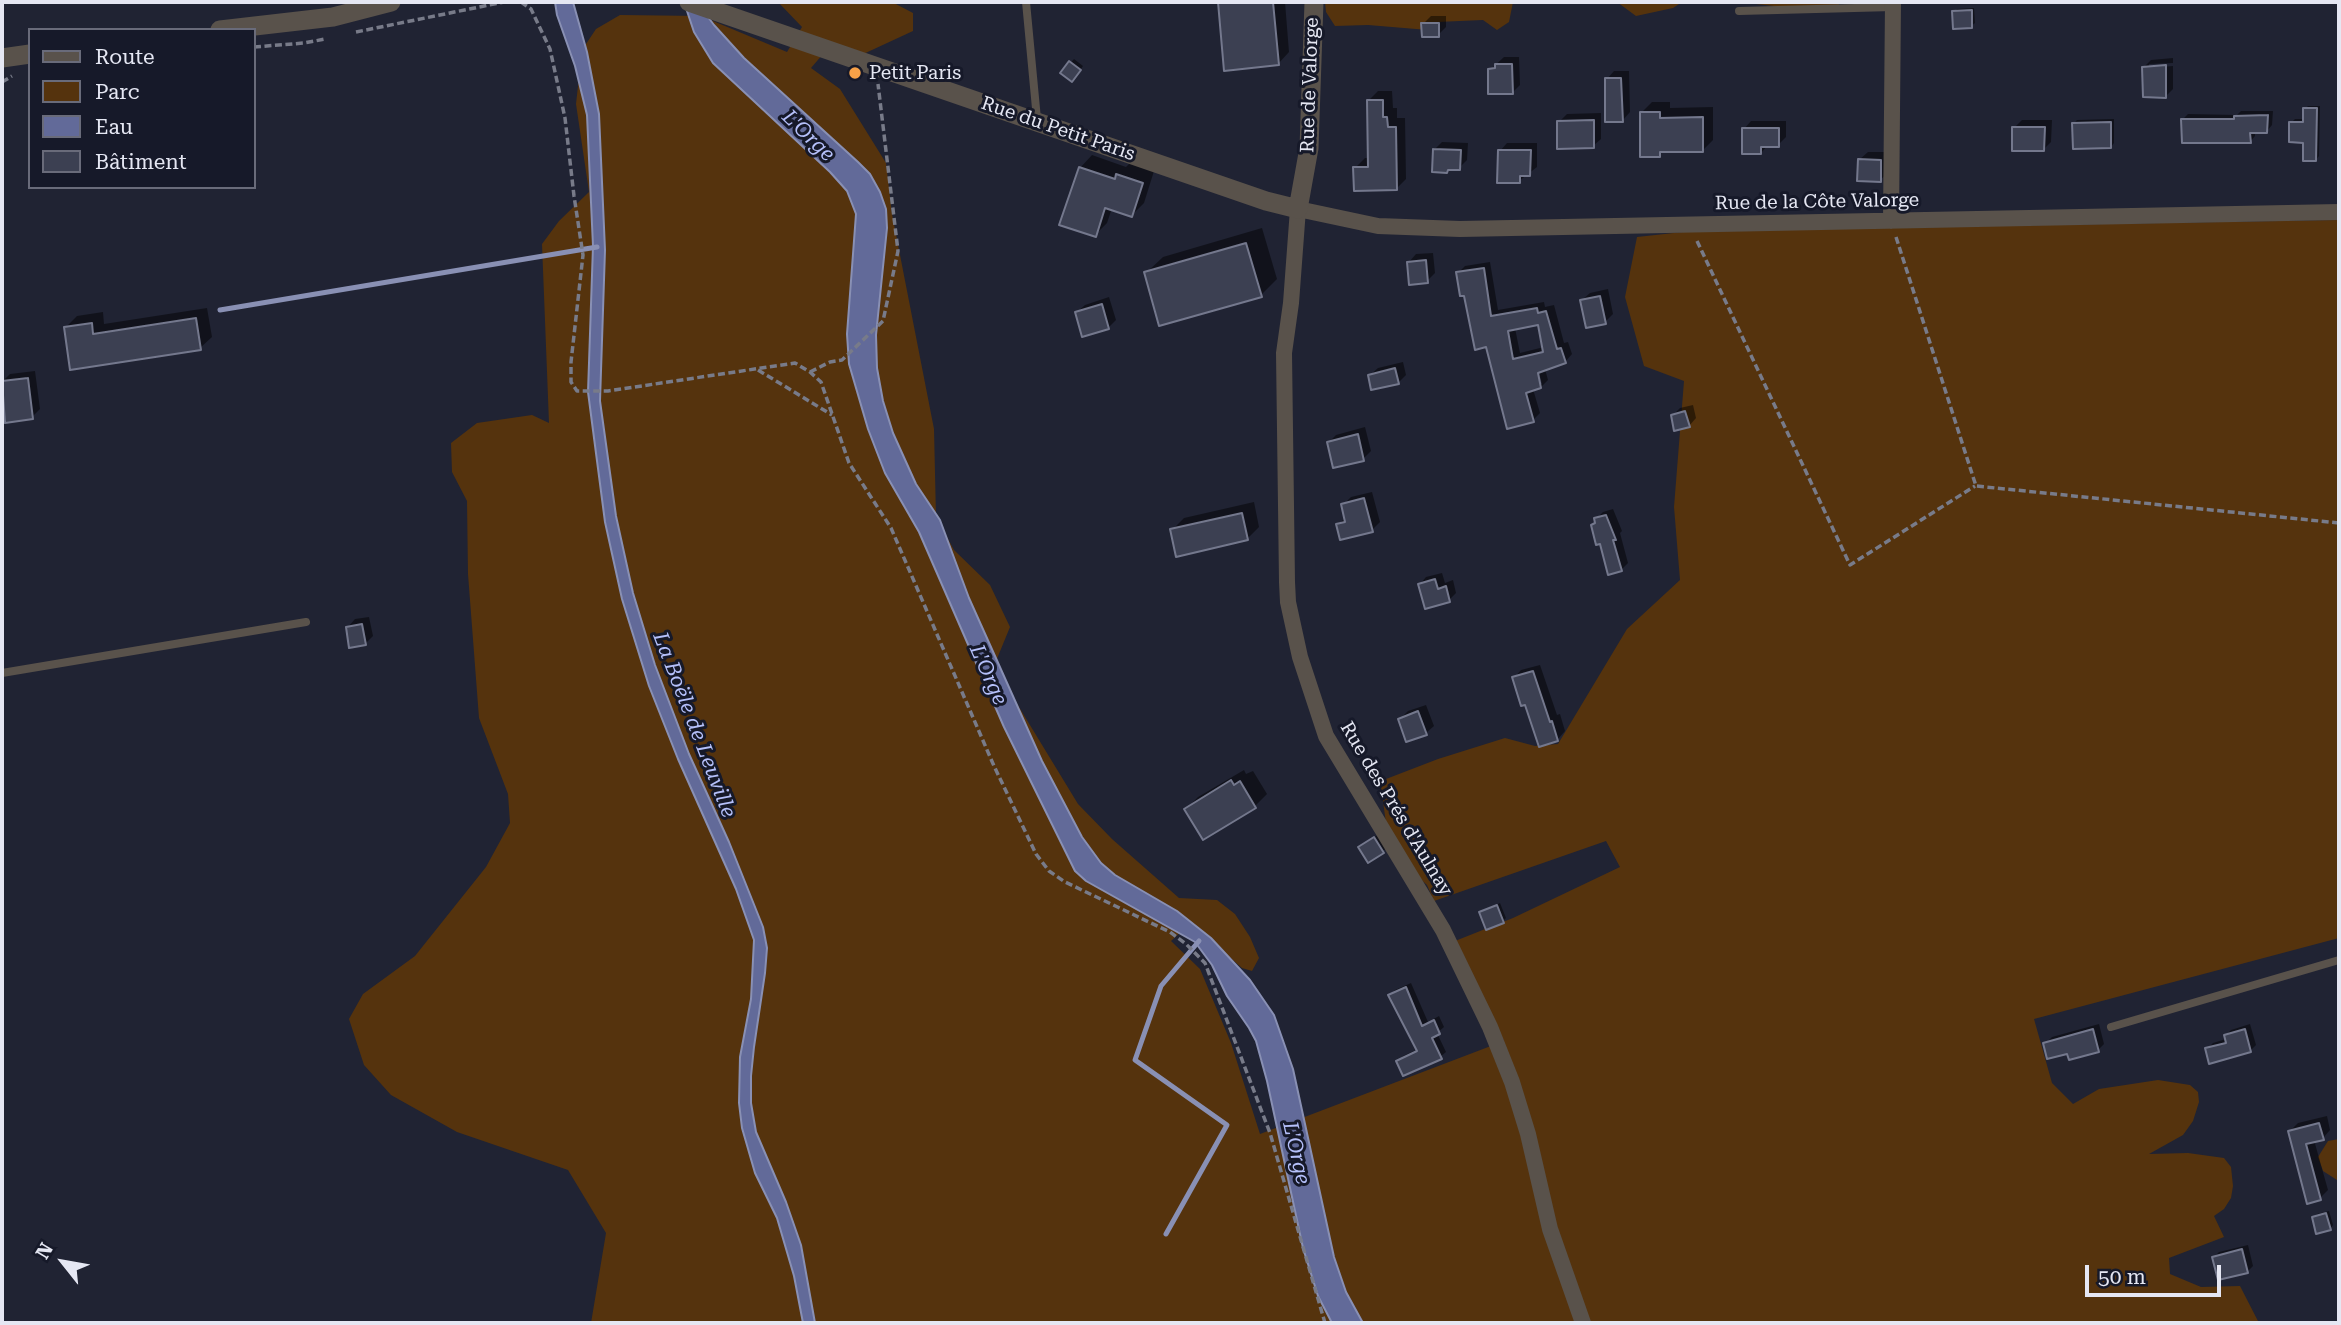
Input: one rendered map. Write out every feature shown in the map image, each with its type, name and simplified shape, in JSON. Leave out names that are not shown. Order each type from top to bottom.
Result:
[{"type":"street","points":[[236,28],[333,16],[391,2]]},
{"type":"street","name":"Rue de Valorge","points":[[1298,209],[1310,148],[1314,2]]},
{"type":"street","name":"Rue du Petit Paris","points":[[695,4],[1266,201],[1298,209]]},
{"type":"street","points":[[1891,221],[1893,4]]},
{"type":"street","points":[[2,58],[28,54]]},
{"type":"street","name":"Rue de la Côte Valorge","points":[[1298,209],[1353,222],[1437,229],[2339,212]]},
{"type":"street","name":"Rue des Prés d'Aulnay","points":[[1298,209],[1292,303],[1284,353],[1287,582],[1300,657],[1326,736],[1443,930],[1490,1027],[1516,1095],[1550,1229],[1583,1323]]},
{"type":"lane","points":[[1026,2],[1037,122]]},
{"type":"lane","points":[[1739,11],[1893,4]]},
{"type":"lane","points":[[2,673],[306,622]]},
{"type":"lane","points":[[2111,1027],[2339,960]]},
{"type":"path","points":[[344,35],[503,2]]},
{"type":"path","points":[[521,2],[531,9],[550,49],[565,118],[583,255],[570,362],[571,382],[578,391],[608,391],[795,363],[821,382],[849,463],[891,528],[994,766],[1036,854],[1049,872],[1170,932],[1205,963],[1270,1133],[1325,1323]]},
{"type":"path","points":[[256,47],[304,43],[330,37]]},
{"type":"path","points":[[810,372],[830,362],[842,360],[883,321],[898,251],[877,75]]},
{"type":"path","points":[[1891,221],[1976,486]]},
{"type":"path","points":[[1690,226],[1850,565],[1976,486],[2339,523]]},
{"type":"path","points":[[756,369],[833,416]]},
{"type":"green space","points":[[778,2],[892,2],[913,13],[913,31],[859,56],[823,54],[811,68],[840,89],[886,163],[892,214],[934,429],[936,517],[954,550],[990,585],[1010,627],[994,666],[1078,804],[1112,839],[1179,898],[1217,900],[1235,914],[1250,937],[1259,958],[1252,971],[1242,968],[1202,933],[1182,931],[1171,941],[1200,969],[1231,1043],[1260,1134],[1504,1041],[1455,941],[1513,918],[1620,867],[1606,841],[1434,901],[1427,885],[1413,872],[1386,823],[1381,787],[1386,779],[1505,738],[1535,746],[1558,744],[1627,629],[1680,580],[1674,507],[1684,381],[1644,366],[1625,297],[1637,237],[1692,231],[2339,220],[2339,938],[2034,1019],[2052,1083],[2073,1104],[2099,1089],[2158,1080],[2190,1085],[2198,1092],[2199,1102],[2193,1121],[2183,1135],[2149,1154],[2188,1153],[2224,1158],[2231,1167],[2233,1186],[2231,1198],[2224,1209],[2214,1216],[2224,1237],[2169,1258],[2170,1274],[2201,1287],[2240,1286],[2259,1323],[591,1323],[606,1233],[568,1170],[457,1132],[391,1095],[364,1065],[349,1019],[363,994],[415,956],[486,867],[510,823],[508,794],[479,718],[468,574],[467,501],[452,472],[451,443],[477,423],[532,415],[549,423],[542,244],[559,221],[589,192],[576,104],[582,50],[596,29],[620,15],[701,16],[787,52],[802,27]]},
{"type":"green space","points":[[1325,2],[1513,2],[1509,22],[1497,30],[1483,20],[1437,22],[1428,30],[1368,25],[1335,26],[1326,12]]},
{"type":"green space","points":[[1617,2],[1682,2],[1673,8],[1636,16]]},
{"type":"green space","points":[[1738,2],[1840,2],[1837,8],[1801,9]]},
{"type":"green space","points":[[2339,1139],[2337,1180],[2323,1171],[2318,1157],[2328,1141]]},
{"type":"water","points":[[555,2],[573,2],[587,52],[599,114],[605,250],[600,401],[616,516],[633,593],[655,665],[689,754],[729,842],[763,927],[767,948],[751,1076],[751,1103],[756,1132],[801,1245],[815,1323],[803,1323],[794,1276],[777,1218],[755,1173],[742,1128],[739,1103],[740,1057],[751,999],[754,940],[736,889],[678,759],[649,686],[622,599],[605,522],[588,392],[593,246],[587,115]]},
{"type":"water","name":"L'Orge","points":[[684,2],[702,9],[744,58],[870,174],[880,192],[886,209],[887,228],[876,335],[877,368],[893,433],[916,484],[940,520],[969,598],[1042,761],[1082,837],[1101,863],[1115,875],[1177,911],[1211,938],[1250,980],[1274,1015],[1293,1069],[1334,1257],[1346,1292],[1363,1323],[1332,1323],[1318,1296],[1303,1248],[1267,1081],[1256,1041],[1249,1028],[1227,996],[1212,965],[1195,942],[1086,881],[1075,871],[1004,727],[919,532],[885,473],[868,429],[849,364],[847,334],[856,214],[847,191],[713,63],[694,32]]},
{"type":"building","points":[[1218,2],[1273,2],[1279,65],[1224,71]]},
{"type":"building","points":[[1972,10],[1972,28],[1953,29],[1952,11]]},
{"type":"building","points":[[1421,23],[1439,23],[1439,37],[1422,37]]},
{"type":"building","points":[[1069,61],[1081,70],[1072,82],[1060,73]]},
{"type":"building","points":[[1495,64],[1512,64],[1513,94],[1488,94],[1488,69],[1495,68]]},
{"type":"building","points":[[2166,65],[2166,98],[2143,97],[2142,67]]},
{"type":"building","points":[[1605,78],[1621,78],[1623,122],[1605,122]]},
{"type":"building","points":[[1367,100],[1383,100],[1383,117],[1387,117],[1388,127],[1396,127],[1397,190],[1354,191],[1353,167],[1368,167]]},
{"type":"building","points":[[2303,108],[2317,108],[2316,161],[2303,161],[2303,143],[2289,142],[2289,122],[2303,122]]},
{"type":"building","points":[[1640,112],[1660,112],[1660,118],[1703,117],[1703,152],[1660,152],[1660,157],[1640,157]]},
{"type":"building","points":[[2268,115],[2267,133],[2250,133],[2251,143],[2182,143],[2181,119],[2234,119],[2234,116]]},
{"type":"building","points":[[1594,120],[1594,148],[1557,149],[1557,121]]},
{"type":"building","points":[[2111,122],[2111,148],[2073,149],[2072,123]]},
{"type":"building","points":[[2012,127],[2045,127],[2044,151],[2012,151]]},
{"type":"building","points":[[1742,128],[1779,128],[1779,147],[1761,147],[1761,154],[1742,154]]},
{"type":"building","points":[[1433,149],[1461,150],[1460,170],[1432,172]]},
{"type":"building","points":[[1498,150],[1531,150],[1530,176],[1520,176],[1520,183],[1497,183]]},
{"type":"building","points":[[1858,159],[1881,160],[1881,182],[1857,181]]},
{"type":"building","points":[[1079,167],[1115,179],[1116,174],[1143,183],[1132,217],[1105,208],[1096,237],[1059,225]]},
{"type":"building","points":[[1246,243],[1262,297],[1159,326],[1144,272]]},
{"type":"building","points":[[1426,260],[1428,283],[1409,285],[1407,262]]},
{"type":"building","points":[[1484,268],[1491,316],[1537,308],[1538,313],[1546,311],[1557,349],[1561,348],[1566,363],[1538,373],[1541,388],[1526,393],[1534,422],[1507,429],[1486,347],[1475,350],[1456,272]],"holes":[[[1538,325],[1543,352],[1513,359],[1508,331]]]},
{"type":"building","points":[[1600,296],[1606,324],[1586,328],[1580,300]]},
{"type":"building","points":[[1102,304],[1109,329],[1082,337],[1075,312]]},
{"type":"building","points":[[196,318],[201,350],[70,370],[64,327],[92,323],[93,334]]},
{"type":"building","points":[[1395,368],[1399,384],[1371,390],[1368,375]]},
{"type":"building","points":[[28,378],[33,419],[5,423],[2,381]]},
{"type":"building","points":[[1685,411],[1690,427],[1674,431],[1671,415]]},
{"type":"building","points":[[1358,434],[1364,461],[1333,468],[1327,442]]},
{"type":"building","points":[[1364,498],[1373,532],[1340,540],[1336,524],[1345,522],[1341,504]]},
{"type":"building","points":[[1242,513],[1248,540],[1176,557],[1170,529]]},
{"type":"building","points":[[1606,515],[1616,540],[1613,540],[1622,571],[1608,575],[1600,544],[1596,545],[1591,525],[1595,523],[1594,518]]},
{"type":"building","points":[[1435,579],[1438,589],[1446,586],[1450,602],[1425,609],[1418,584]]},
{"type":"building","points":[[362,624],[366,645],[349,648],[346,627]]},
{"type":"building","points":[[1533,671],[1558,741],[1539,747],[1512,677]]},
{"type":"building","points":[[1418,711],[1427,735],[1406,742],[1398,719]]},
{"type":"building","points":[[1231,780],[1234,785],[1240,781],[1256,808],[1203,840],[1184,809]]},
{"type":"building","points":[[1374,837],[1384,853],[1368,863],[1358,847]]},
{"type":"building","points":[[1497,905],[1504,923],[1486,930],[1479,912]]},
{"type":"building","points":[[1406,987],[1422,1026],[1434,1020],[1440,1034],[1432,1038],[1442,1059],[1403,1076],[1396,1061],[1417,1051],[1388,995]]},
{"type":"building","points":[[2093,1029],[2099,1052],[2069,1060],[2067,1054],[2047,1059],[2043,1043]]},
{"type":"building","points":[[2245,1029],[2251,1052],[2209,1064],[2205,1048],[2226,1043],[2224,1035]]},
{"type":"building","points":[[2319,1123],[2324,1140],[2306,1144],[2321,1200],[2307,1204],[2288,1131]]},
{"type":"building","points":[[2326,1213],[2331,1230],[2316,1234],[2312,1217]]},
{"type":"building","points":[[2242,1249],[2248,1273],[2218,1280],[2212,1257]]},
{"type":"waterway","points":[[220,310],[597,247]]},
{"type":"waterway","points":[[1166,1234],[1227,1125],[1135,1060],[1161,986],[1199,941]]},
{"type":"place","name":"Petit Paris","points":[[855,73]]},
{"type":"water label","name":"La Boële de Leuville","points":[[694,725]]}]
